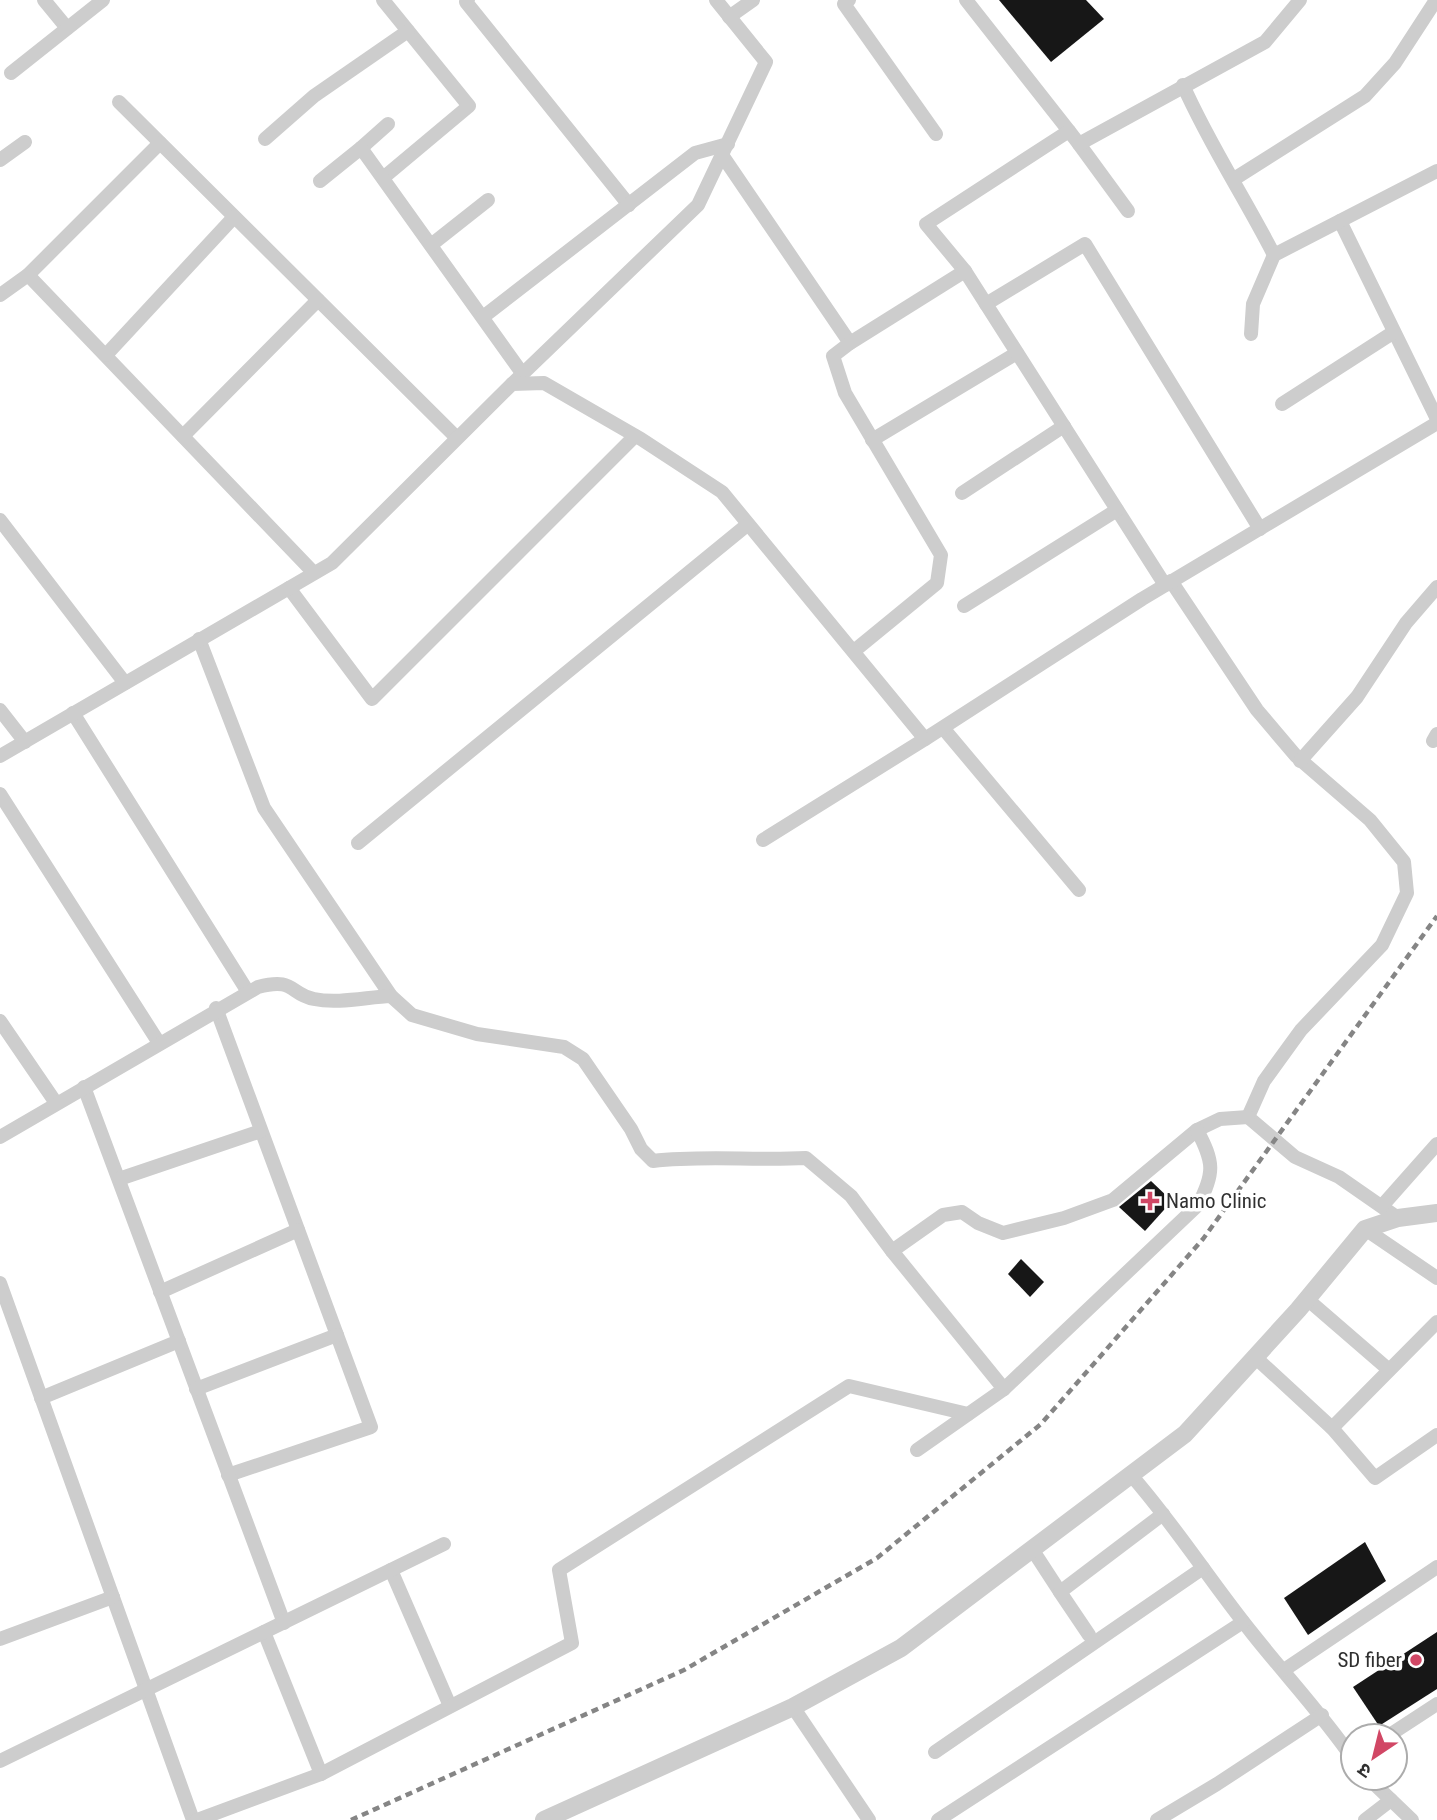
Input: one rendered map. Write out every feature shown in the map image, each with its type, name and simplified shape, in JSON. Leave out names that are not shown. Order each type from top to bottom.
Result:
[{"type":"street","points":[[44,0],[67,28]]},
{"type":"street","points":[[10,74],[103,0]]},
{"type":"street","points":[[383,0],[469,106],[383,178]]},
{"type":"street","points":[[468,0],[466,2],[628,205]]},
{"type":"street","points":[[0,756],[332,563],[456,437],[698,205],[766,62],[716,0]]},
{"type":"street","points":[[729,17],[752,0]]},
{"type":"street","points":[[849,0],[844,4],[936,134]]},
{"type":"street","points":[[966,0],[1128,211]]},
{"type":"street","points":[[1079,144],[1183,85],[1265,43],[1300,0]]},
{"type":"street","points":[[1234,179],[1365,96],[1395,63],[1436,0]]},
{"type":"street","points":[[265,139],[314,96],[408,31]]},
{"type":"street","points":[[1183,85],[1200,122],[1274,255]]},
{"type":"street","points":[[118,102],[456,437]]},
{"type":"street","points":[[320,180],[388,124]]},
{"type":"street","points":[[1069,131],[926,224],[965,271],[1117,510],[1257,710],[1300,761],[1370,820],[1404,862],[1407,893],[1382,945],[1301,1030],[1264,1081],[1248,1117]]},
{"type":"street","points":[[0,160],[24,142]]},
{"type":"street","points":[[0,295],[28,275],[160,143]]},
{"type":"street","points":[[361,148],[483,317],[517,378]]},
{"type":"street","points":[[483,317],[695,153],[725,150]]},
{"type":"street","points":[[725,150],[850,343]]},
{"type":"street","points":[[1251,334],[1253,304],[1274,255],[1437,172]]},
{"type":"street","points":[[431,245],[488,200]]},
{"type":"street","points":[[106,355],[234,217]]},
{"type":"street","points":[[764,841],[1168,583],[1437,421],[1340,221]]},
{"type":"street","points":[[986,304],[1085,244],[1259,529]]},
{"type":"street","points":[[854,651],[937,583],[941,555],[845,393],[833,356],[965,271]]},
{"type":"street","points":[[28,275],[313,573]]},
{"type":"street","points":[[183,436],[318,300]]},
{"type":"street","points":[[1282,404],[1394,332]]},
{"type":"street","points":[[872,440],[1017,353]]},
{"type":"street","points":[[517,378],[544,383],[635,436],[722,492],[925,739]]},
{"type":"street","points":[[962,493],[1064,426]]},
{"type":"street","points":[[289,588],[372,699],[635,436]]},
{"type":"street","points":[[964,606],[1117,510]]},
{"type":"street","points":[[0,520],[125,683]]},
{"type":"street","points":[[358,843],[747,525]]},
{"type":"street","points":[[1300,761],[1357,697],[1406,623],[1437,587]]},
{"type":"street","points":[[199,639],[264,808],[391,996],[412,1015],[477,1034],[564,1047],[583,1059],[631,1129],[641,1149],[653,1161],[713,1156],[771,1160],[806,1158],[851,1196],[1004,1389]]},
{"type":"street","points":[[0,710],[25,742]]},
{"type":"street","points":[[73,713],[248,992]]},
{"type":"street","points":[[943,728],[1079,890]]},
{"type":"street","points":[[0,794],[159,1042]]},
{"type":"street","points":[[0,1137],[216,1008],[248,992],[273,983],[291,986],[312,999],[391,996]]},
{"type":"street","points":[[216,1008],[371,1427],[228,1475]]},
{"type":"street","points":[[0,1021],[56,1103]]},
{"type":"street","points":[[84,1087],[284,1623]]},
{"type":"street","points":[[892,1251],[943,1215],[962,1212],[978,1223],[1003,1233],[1064,1218],[1113,1200],[1197,1130],[1220,1119],[1248,1117],[1295,1157],[1339,1177],[1398,1218]]},
{"type":"street","points":[[119,1180],[261,1130]]},
{"type":"street","points":[[917,1450],[1004,1389],[1198,1205],[1210,1184],[1211,1157],[1197,1130]]},
{"type":"street","points":[[1381,1206],[1437,1144]]},
{"type":"street","points":[[544,1820],[793,1707],[901,1648],[1185,1434],[1307,1299],[1365,1229],[1398,1218],[1437,1213]]},
{"type":"street","points":[[1365,1229],[1437,1278]]},
{"type":"street","points":[[160,1292],[298,1230]]},
{"type":"street","points":[[0,1283],[195,1820],[321,1774],[572,1643],[559,1570],[849,1386],[968,1414]]},
{"type":"street","points":[[1307,1299],[1388,1369]]},
{"type":"street","points":[[1332,1428],[1437,1322]]},
{"type":"street","points":[[196,1389],[337,1335]]},
{"type":"street","points":[[41,1398],[178,1341]]},
{"type":"street","points":[[1255,1357],[1332,1428],[1375,1478],[1437,1435]]},
{"type":"street","points":[[1131,1475],[1243,1622],[1322,1715],[1339,1739]]},
{"type":"street","points":[[1060,1591],[1163,1514]]},
{"type":"street","points":[[0,1761],[444,1544]]},
{"type":"street","points":[[1032,1549],[1089,1635]]},
{"type":"street","points":[[1283,1670],[1437,1567]]},
{"type":"street","points":[[935,1752],[1203,1568]]},
{"type":"street","points":[[391,1570],[450,1706]]},
{"type":"street","points":[[0,1639],[113,1597]]},
{"type":"street","points":[[938,1820],[1243,1622]]},
{"type":"street","points":[[264,1632],[321,1774]]},
{"type":"street","points":[[1409,1722],[1437,1704]]},
{"type":"street","points":[[793,1707],[869,1820]]},
{"type":"street","points":[[1157,1820],[1322,1715]]},
{"type":"street","points":[[1383,1792],[1412,1820]]},
{"type":"street","points":[[1365,1820],[1391,1800]]},
{"type":"building","points":[[999,0],[1086,0],[1104,19],[1051,62]]},
{"type":"building","points":[[1151,1181],[1172,1201],[1145,1231],[1119,1207]]},
{"type":"building","points":[[1021,1259],[1044,1282],[1030,1297],[1008,1274]]},
{"type":"building","points":[[1365,1542],[1386,1581],[1308,1635],[1284,1598]]},
{"type":"building","name":"SD fiber","points":[[1437,1632],[1437,1689],[1385,1722],[1376,1722],[1353,1687]]},
{"type":"railway","points":[[351,1820],[684,1670],[877,1558],[1041,1424],[1203,1239],[1437,916]]},
{"type":"place","name":"Namo Clinic","points":[[1150,1201]]},
{"type":"place","name":"SD fiber","points":[[1416,1660]]}]
